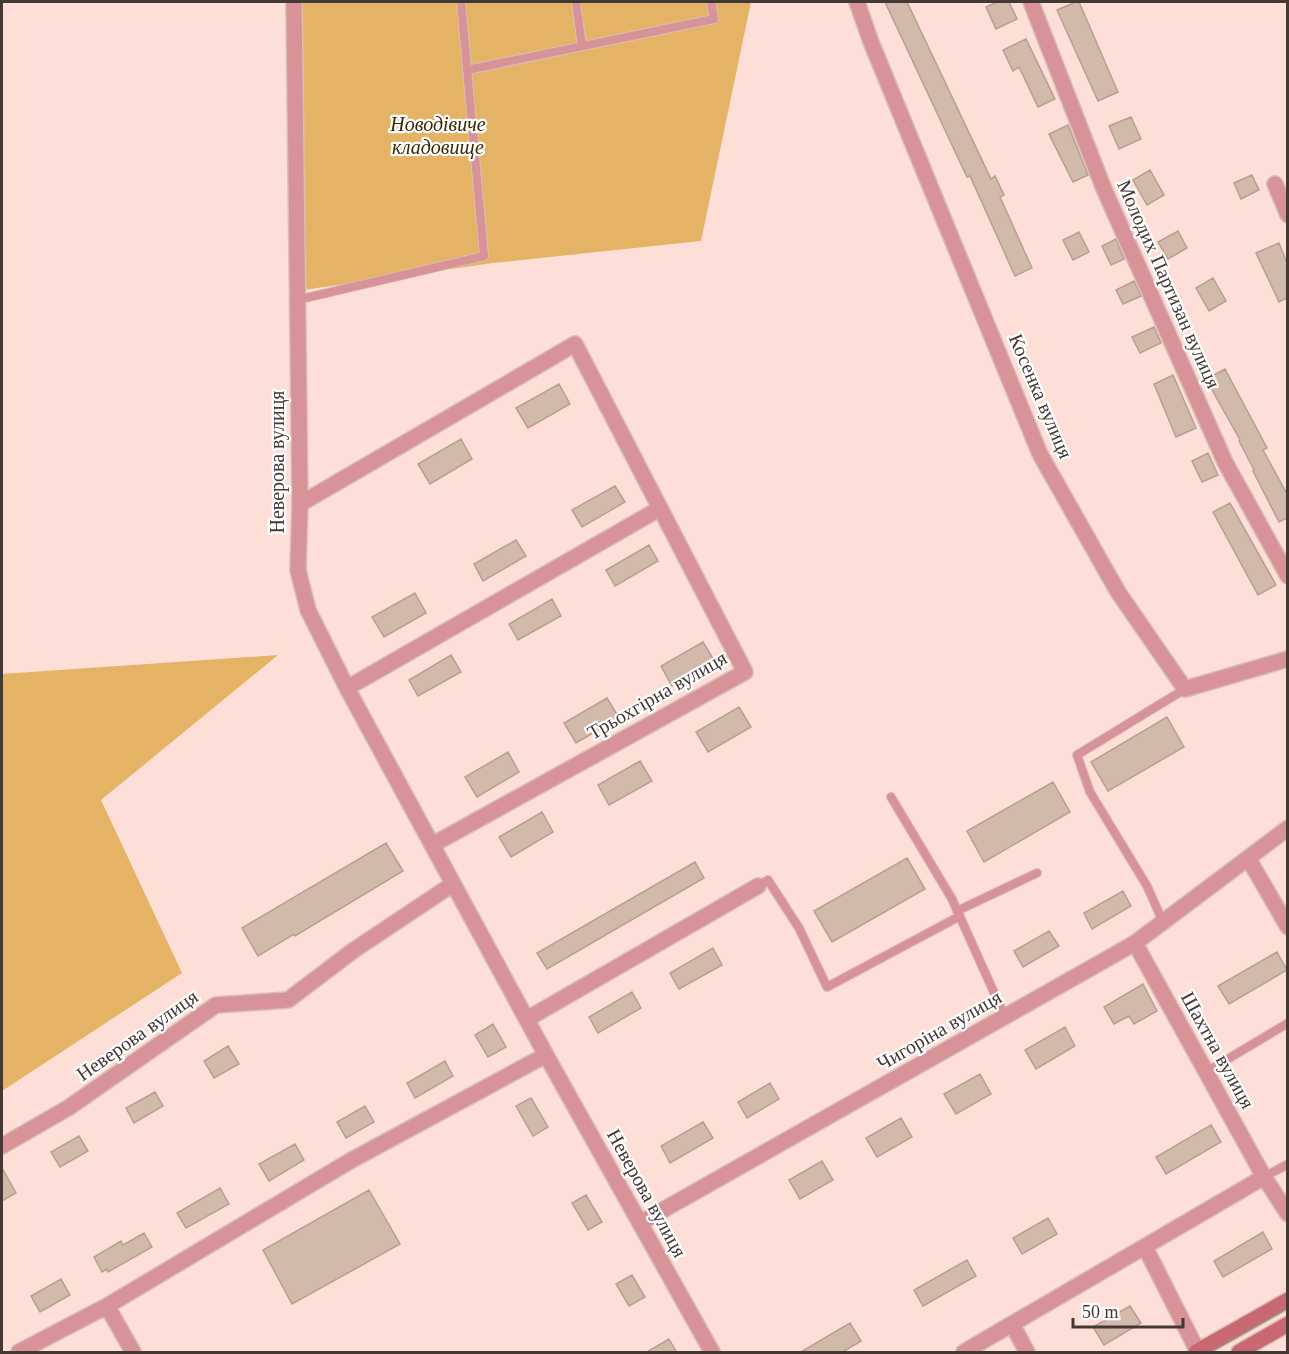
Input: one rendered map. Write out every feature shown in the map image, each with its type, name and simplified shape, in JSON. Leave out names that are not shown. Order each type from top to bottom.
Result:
[{"type":"main road","points":[[1197,1352],[1287,1300]]},
{"type":"main road","points":[[1239,1353],[1287,1324]]},
{"type":"street","name":"Неверова вулиця","points":[[294,2],[300,504],[298,570],[308,610],[432,846],[712,1353]]},
{"type":"street","name":"Косенка вулиця","points":[[857,2],[871,42],[1040,454],[1118,591],[1185,689]]},
{"type":"street","name":"Молодих Партизан вулиця","points":[[1031,2],[1104,189],[1225,462],[1287,576]]},
{"type":"street","points":[[1275,184],[1287,215]]},
{"type":"street","name":"Трьохгірна вулиця","points":[[300,504],[575,344],[745,672],[432,846]]},
{"type":"street","points":[[347,688],[659,509]]},
{"type":"street","points":[[1185,689],[1287,659]]},
{"type":"street","name":"Чигоріна вулиця","points":[[640,1223],[1135,943],[1287,828]]},
{"type":"street","points":[[1248,858],[1287,927]]},
{"type":"street","name":"Неверова вулиця","points":[[2,1146],[68,1108],[216,1005],[288,1000],[354,950],[453,884]]},
{"type":"street","points":[[527,1019],[758,886]]},
{"type":"street","name":"Шахтна вулиця","points":[[1135,943],[1264,1177],[1287,1214]]},
{"type":"street","points":[[19,1353],[107,1306],[350,1161],[546,1055]]},
{"type":"street","points":[[964,1353],[1264,1177]]},
{"type":"street","points":[[1145,1247],[1197,1352]]},
{"type":"street","points":[[107,1306],[133,1353]]},
{"type":"street","points":[[1012,1324],[1027,1353]]},
{"type":"lane","points":[[296,300],[484,256],[461,2]]},
{"type":"lane","points":[[576,2],[582,46]]},
{"type":"lane","points":[[467,70],[714,19],[711,2]]},
{"type":"lane","points":[[1162,922],[1147,886],[1090,792],[1077,755],[1185,689]]},
{"type":"lane","points":[[891,797],[958,914],[1005,1017]]},
{"type":"lane","points":[[758,886],[768,880],[799,928],[827,987],[1037,873]]},
{"type":"lane","points":[[1206,1072],[1287,1023]]},
{"type":"lane","points":[[1264,1177],[1287,1164]]},
{"type":"green space","name":"Новодівиче кладовище","points":[[300,2],[751,2],[701,241],[493,263],[303,290]]},
{"type":"green space","points":[[278,655],[101,800],[182,973],[2,1091],[2,674]]},
{"type":"building","points":[[885,2],[907,2],[991,179],[995,176],[1004,195],[1000,197],[1032,268],[1015,276],[970,176],[967,177]]},
{"type":"building","points":[[997,2],[1009,2],[1017,19],[996,29],[986,7]]},
{"type":"building","points":[[1079,2],[1118,92],[1098,101],[1057,10]]},
{"type":"building","points":[[1026,39],[1055,99],[1038,107],[1019,67],[1013,71],[1003,50]]},
{"type":"building","points":[[1131,117],[1141,139],[1119,149],[1109,126]]},
{"type":"building","points":[[1068,125],[1088,175],[1073,182],[1049,134]]},
{"type":"building","points":[[1150,170],[1164,195],[1147,205],[1133,180]]},
{"type":"building","points":[[1252,175],[1259,190],[1241,199],[1234,183]]},
{"type":"building","points":[[1178,231],[1187,248],[1168,259],[1158,242]]},
{"type":"building","points":[[1079,232],[1089,252],[1073,260],[1063,240]]},
{"type":"building","points":[[1116,239],[1124,259],[1111,265],[1102,246]]},
{"type":"building","points":[[1279,243],[1287,263],[1287,298],[1279,302],[1256,253]]},
{"type":"building","points":[[1213,278],[1226,301],[1209,311],[1196,288]]},
{"type":"building","points":[[1134,281],[1141,296],[1123,304],[1116,290]]},
{"type":"building","points":[[1154,327],[1161,343],[1140,353],[1132,337]]},
{"type":"building","points":[[1225,369],[1267,448],[1263,450],[1287,494],[1287,518],[1279,522],[1240,440],[1206,379]]},
{"type":"building","points":[[1173,375],[1196,428],[1176,437],[1154,384]]},
{"type":"building","points":[[559,384],[570,404],[528,428],[516,408]]},
{"type":"building","points":[[461,439],[472,459],[430,484],[418,464]]},
{"type":"building","points":[[1208,453],[1218,475],[1202,482],[1192,461]]},
{"type":"building","points":[[615,486],[625,502],[582,527],[572,510]]},
{"type":"building","points":[[1230,503],[1276,585],[1258,595],[1213,512]]},
{"type":"building","points":[[516,540],[526,556],[483,581],[474,564]]},
{"type":"building","points":[[649,545],[658,561],[615,586],[606,570]]},
{"type":"building","points":[[415,593],[426,613],[384,637],[372,617]]},
{"type":"building","points":[[552,599],[561,616],[518,640],[509,624]]},
{"type":"building","points":[[703,642],[715,662],[672,686],[661,666]]},
{"type":"building","points":[[451,655],[461,672],[418,696],[409,680]]},
{"type":"building","points":[[607,698],[619,718],[576,743],[564,723]]},
{"type":"building","points":[[739,707],[751,727],[708,752],[696,732]]},
{"type":"building","points":[[1167,717],[1184,747],[1108,791],[1091,762]]},
{"type":"building","points":[[508,752],[519,772],[477,797],[465,777]]},
{"type":"building","points":[[640,761],[652,781],[609,805],[598,785]]},
{"type":"building","points":[[1053,782],[1070,812],[984,862],[967,831]]},
{"type":"building","points":[[542,812],[553,832],[511,857],[499,837]]},
{"type":"building","points":[[386,843],[403,871],[258,956],[242,928]]},
{"type":"building","points":[[907,858],[925,889],[832,942],[814,911]]},
{"type":"building","points":[[695,862],[704,878],[547,969],[537,953]]},
{"type":"building","points":[[1123,891],[1131,906],[1092,929],[1084,913]]},
{"type":"building","points":[[1049,931],[1059,946],[1023,967],[1014,951]]},
{"type":"building","points":[[713,948],[722,965],[679,989],[670,973]]},
{"type":"building","points":[[1277,952],[1287,970],[1229,1004],[1218,986]]},
{"type":"building","points":[[1143,984],[1157,1011],[1134,1024],[1129,1016],[1114,1024],[1104,1007]]},
{"type":"building","points":[[632,992],[641,1008],[598,1033],[589,1017]]},
{"type":"building","points":[[493,1024],[506,1047],[488,1057],[475,1035]]},
{"type":"building","points":[[1065,1027],[1075,1046],[1036,1069],[1025,1050]]},
{"type":"building","points":[[228,1046],[239,1064],[214,1078],[204,1061]]},
{"type":"building","points":[[445,1061],[453,1076],[415,1098],[407,1083]]},
{"type":"building","points":[[980,1074],[991,1094],[956,1114],[944,1094]]},
{"type":"building","points":[[770,1083],[779,1099],[747,1118],[738,1102]]},
{"type":"building","points":[[155,1092],[163,1106],[134,1123],[126,1108]]},
{"type":"building","points":[[531,1098],[548,1127],[533,1136],[516,1106]]},
{"type":"building","points":[[365,1106],[374,1122],[346,1138],[337,1122]]},
{"type":"building","points":[[901,1118],[912,1137],[877,1157],[866,1138]]},
{"type":"building","points":[[703,1122],[713,1138],[670,1163],[661,1146]]},
{"type":"building","points":[[1211,1125],[1221,1142],[1166,1174],[1156,1157]]},
{"type":"building","points":[[79,1136],[88,1151],[60,1167],[51,1152]]},
{"type":"building","points":[[295,1144],[304,1160],[269,1181],[259,1164]]},
{"type":"building","points":[[822,1161],[833,1180],[800,1199],[789,1180]]},
{"type":"building","points":[[2,1168],[16,1193],[2,1201]]},
{"type":"building","points":[[220,1188],[229,1204],[186,1228],[177,1213]]},
{"type":"building","points":[[369,1190],[400,1244],[292,1304],[263,1250]]},
{"type":"building","points":[[586,1195],[602,1222],[588,1230],[572,1203]]},
{"type":"building","points":[[1048,1218],[1057,1234],[1022,1254],[1013,1238]]},
{"type":"building","points":[[1263,1232],[1272,1249],[1223,1277],[1214,1261]]},
{"type":"building","points":[[144,1233],[152,1247],[108,1272],[107,1269],[102,1272],[94,1257],[121,1241],[123,1245]]},
{"type":"building","points":[[967,1260],[976,1276],[923,1306],[914,1290]]},
{"type":"building","points":[[632,1275],[645,1297],[629,1306],[616,1284]]},
{"type":"building","points":[[61,1279],[70,1295],[40,1312],[31,1296]]},
{"type":"building","points":[[1130,1306],[1141,1323],[1104,1345],[1093,1327]]},
{"type":"building","points":[[850,1323],[861,1341],[841,1353],[799,1353]]},
{"type":"building","points":[[669,1339],[677,1353],[645,1353]]},
{"type":"tram line","points":[[1210,1352],[1288,1308]]}]
